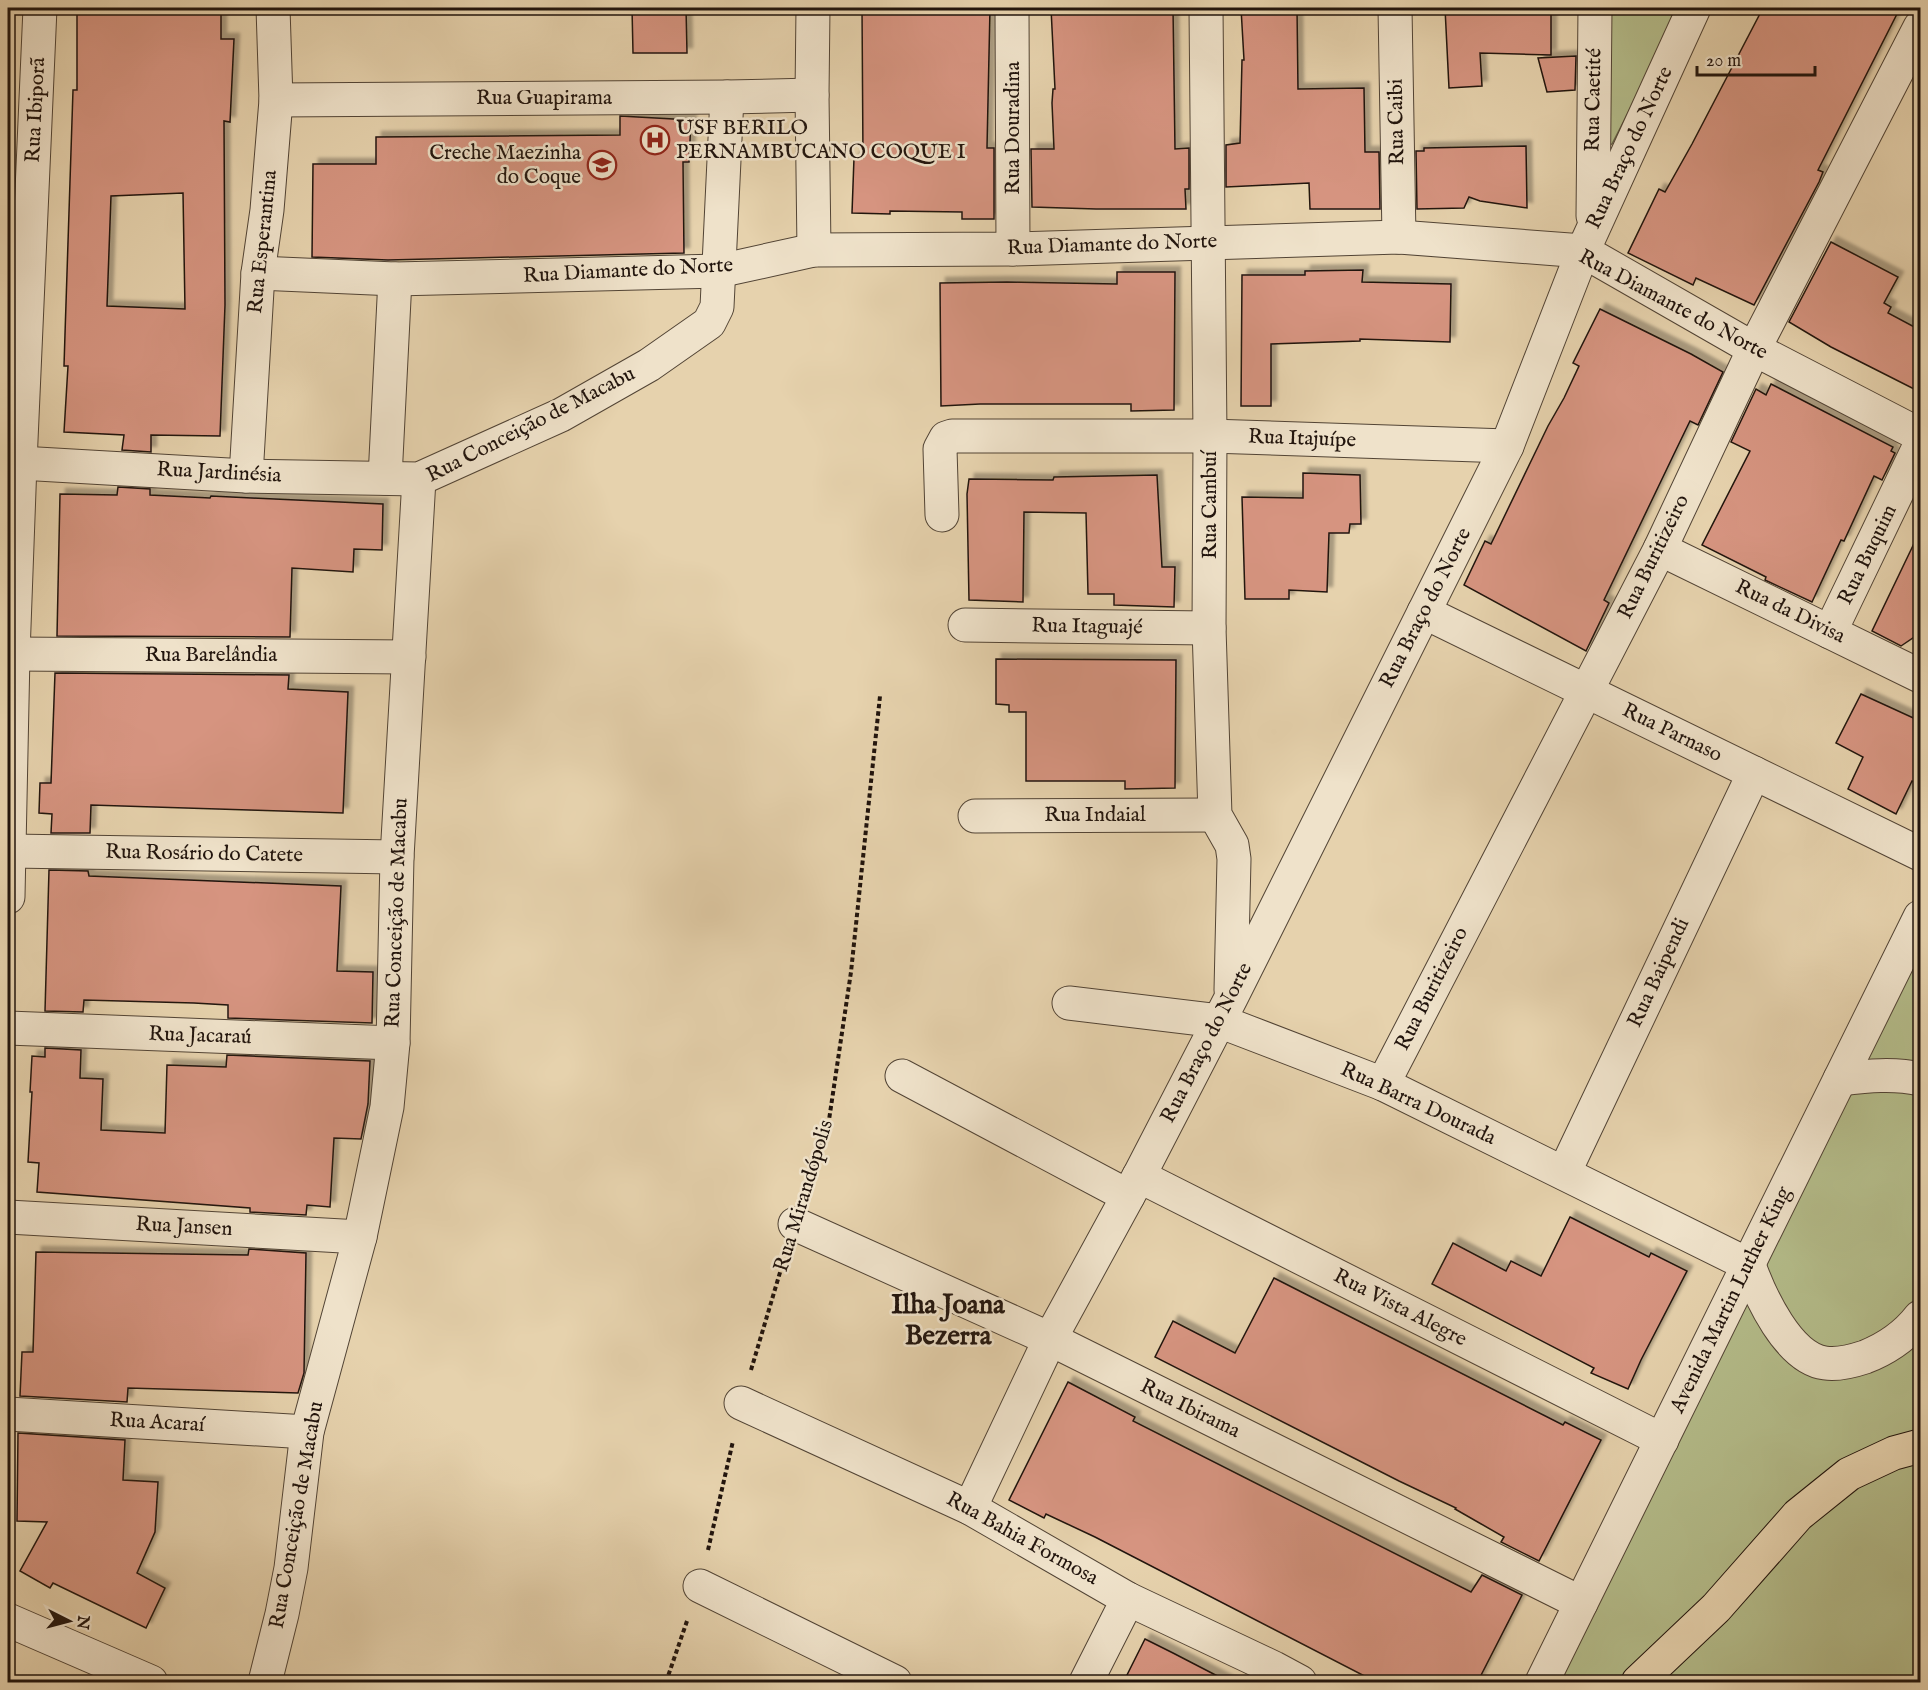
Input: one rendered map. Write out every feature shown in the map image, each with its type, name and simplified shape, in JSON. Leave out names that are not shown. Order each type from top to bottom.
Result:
[{"type":"highway","points":[[1638,1683],[1716,1608],[1798,1515],[1849,1474],[1894,1453],[1920,1446]]},
{"type":"street","name":"Rua Ibiporã","points":[[8,897],[13,654],[40,8]]},
{"type":"street","name":"Rua Esperantina","points":[[246,476],[258,273],[267,210],[276,100],[273,8]]},
{"type":"street","points":[[813,8],[814,250]]},
{"type":"street","name":"Rua Douradina","points":[[1012,8],[1013,249]]},
{"type":"street","name":"Rua Cambuí","points":[[1206,8],[1210,436],[1209,628],[1215,815],[1232,845],[1234,859],[1225,1009]]},
{"type":"street","name":"Rua Caibi","points":[[1395,8],[1399,237]]},
{"type":"street","name":"Rua Caetité","points":[[1588,240],[1595,8]]},
{"type":"street","name":"Rua Braço do Norte","points":[[970,1508],[1050,1339],[1225,1009],[1507,446],[1588,240],[1694,8]]},
{"type":"street","name":"Rua Buritizeiro","points":[[1383,1084],[1660,549],[1754,349],[1920,27]]},
{"type":"street","name":"Rua Guapirama","points":[[276,100],[812,95]]},
{"type":"street","points":[[719,271],[727,97]]},
{"type":"street","name":"Rua Diamante do Norte","points":[[258,273],[395,279],[719,271],[814,250],[1013,249],[1399,237],[1588,240],[1754,349],[1920,435]]},
{"type":"street","name":"Rua Conceição de Macabu","points":[[265,1683],[291,1568],[307,1432],[360,1237],[387,1107],[393,1043],[397,857],[419,479],[561,415],[649,365],[709,323],[717,307],[719,271]]},
{"type":"street","points":[[385,478],[395,279]]},
{"type":"street","name":"Rua Itajuípe","points":[[942,515],[940,449],[946,438],[952,436],[1210,436],[1507,446]]},
{"type":"street","name":"Rua Buquim","points":[[1830,632],[1920,445]]},
{"type":"street","name":"Rua Jardinésia","points":[[20,463],[246,476],[419,479]]},
{"type":"street","name":"Rua da Divisa","points":[[1660,549],[1920,676]]},
{"type":"street","name":"Rua Parnaso","points":[[1425,612],[1920,854]]},
{"type":"street","name":"Rua Itaguajé","points":[[965,626],[1209,628]]},
{"type":"street","name":"Rua Barelândia","points":[[13,654],[409,657]]},
{"type":"street","name":"Rua Baipendi","points":[[1564,1173],[1754,772]]},
{"type":"street","name":"Rua Indaial","points":[[975,816],[1215,815]]},
{"type":"street","name":"Rua Rosário do Catete","points":[[10,851],[397,857]]},
{"type":"street","name":"Avenida Martin Luther King","points":[[1542,1683],[1920,916]]},
{"type":"street","name":"Rua Barra Dourada","points":[[1069,1003],[1225,1009],[1383,1084],[1749,1265]]},
{"type":"street","name":"Rua Jacaraú","points":[[8,1028],[393,1043]]},
{"type":"street","points":[[1840,1079],[1898,1075],[1920,1079]]},
{"type":"street","points":[[902,1076],[1133,1186]]},
{"type":"street","name":"Rua Vista Alegre","points":[[1133,1186],[1662,1440]]},
{"type":"street","name":"Rua Jansen","points":[[8,1217],[360,1237]]},
{"type":"street","name":"Rua Ibirama","points":[[795,1224],[1050,1339],[1581,1603]]},
{"type":"street","points":[[1749,1265],[1756,1284],[1783,1334],[1801,1352],[1824,1363],[1851,1362],[1879,1352],[1908,1332],[1920,1317]]},
{"type":"street","name":"Rua Bahia Formosa","points":[[741,1403],[970,1508],[1128,1599],[1274,1668],[1300,1683]]},
{"type":"street","name":"Rua Acaraí","points":[[8,1414],[307,1432]]},
{"type":"street","points":[[700,1586],[895,1683]]},
{"type":"street","points":[[1086,1683],[1128,1599]]},
{"type":"street","points":[[8,1620],[151,1683]]},
{"type":"path","name":"Rua Mirandópolis","points":[[666,1683],[700,1586],[741,1403],[829,1120],[851,972],[880,696]]},
{"type":"green space","points":[[1606,8],[1682,8],[1612,144],[1608,146]]},
{"type":"green space","points":[[1920,917],[1920,1682],[1542,1682]]},
{"type":"building","points":[[77,8],[221,8],[221,39],[234,39],[230,122],[224,121],[225,305],[220,436],[151,435],[151,452],[122,450],[124,435],[64,432],[68,366],[64,366],[73,90],[77,90]],"holes":[[[183,193],[185,309],[107,306],[111,196]]]},
{"type":"building","points":[[632,8],[686,8],[687,53],[633,53]]},
{"type":"building","points":[[862,8],[990,8],[987,148],[994,148],[994,219],[962,219],[962,212],[852,213],[854,158],[863,158]]},
{"type":"building","points":[[1051,8],[1173,8],[1175,149],[1189,148],[1189,189],[1185,189],[1186,209],[1032,207],[1031,149],[1054,149],[1052,103],[1053,89],[1055,89]]},
{"type":"building","points":[[1241,8],[1297,8],[1298,89],[1364,88],[1365,152],[1379,152],[1380,209],[1310,209],[1309,183],[1226,187],[1226,145],[1240,143],[1242,60],[1244,60]]},
{"type":"building","points":[[1445,8],[1551,8],[1551,55],[1480,53],[1482,86],[1449,88]]},
{"type":"building","points":[[1763,8],[1900,8],[1818,170],[1823,172],[1819,182],[1754,305],[1696,278],[1693,285],[1628,253],[1659,189],[1665,192]]},
{"type":"building","points":[[1576,56],[1575,90],[1547,92],[1538,58]]},
{"type":"building","points":[[620,116],[691,120],[689,162],[683,162],[684,253],[388,260],[312,257],[313,164],[376,164],[376,137],[620,135]]},
{"type":"building","points":[[1526,146],[1527,208],[1480,201],[1469,197],[1464,208],[1417,209],[1416,151],[1424,151],[1424,148]]},
{"type":"building","points":[[1831,242],[1898,277],[1884,303],[1891,307],[1888,313],[1920,330],[1920,392],[1831,347],[1789,322]]},
{"type":"building","points":[[1363,270],[1362,282],[1451,284],[1450,342],[1360,339],[1360,341],[1271,344],[1271,406],[1241,406],[1242,275],[1305,275],[1305,271]]},
{"type":"building","points":[[1117,272],[1175,272],[1174,410],[1131,411],[1131,404],[941,406],[940,283],[1117,284]]},
{"type":"building","points":[[1600,309],[1723,372],[1698,425],[1690,421],[1604,600],[1609,603],[1586,651],[1464,585],[1485,541],[1491,544],[1564,398],[1579,366],[1573,363]]},
{"type":"building","points":[[1771,384],[1893,447],[1891,451],[1895,453],[1882,480],[1874,476],[1812,602],[1765,580],[1766,577],[1702,545],[1750,451],[1731,442],[1756,389],[1766,395]]},
{"type":"building","points":[[1303,473],[1360,475],[1361,524],[1350,524],[1349,533],[1329,533],[1327,592],[1289,590],[1289,599],[1245,599],[1242,497],[1303,498]]},
{"type":"building","points":[[1157,475],[1162,567],[1175,567],[1174,607],[1114,605],[1114,594],[1088,594],[1086,513],[1024,512],[1023,602],[969,600],[967,494],[969,479],[1053,480],[1054,477]]},
{"type":"building","points":[[118,487],[150,489],[150,495],[383,504],[382,550],[354,549],[353,572],[292,568],[290,637],[57,636],[60,494],[117,495]]},
{"type":"building","points":[[1920,531],[1920,633],[1901,646],[1872,631]]},
{"type":"building","points":[[996,659],[1176,660],[1175,788],[1125,789],[1125,781],[1026,781],[1026,712],[1009,712],[1009,705],[996,704]]},
{"type":"building","points":[[55,673],[289,675],[288,689],[348,692],[343,813],[91,805],[90,833],[51,833],[52,814],[39,813],[40,783],[51,783]]},
{"type":"building","points":[[1861,694],[1920,721],[1920,785],[1912,781],[1896,814],[1848,789],[1863,757],[1836,743]]},
{"type":"building","points":[[49,870],[88,871],[89,876],[341,886],[337,971],[373,972],[372,1023],[228,1018],[228,1005],[194,1003],[84,1000],[83,1012],[45,1011]]},
{"type":"building","points":[[45,1048],[81,1050],[80,1078],[103,1079],[101,1130],[165,1133],[167,1065],[226,1067],[227,1055],[370,1061],[368,1104],[361,1139],[334,1138],[330,1207],[307,1205],[306,1215],[250,1212],[250,1208],[37,1192],[39,1163],[28,1162],[32,1056],[45,1057]]},
{"type":"building","points":[[1570,1217],[1649,1257],[1651,1253],[1687,1271],[1628,1389],[1591,1373],[1594,1368],[1432,1284],[1453,1243],[1506,1271],[1511,1261],[1541,1276]]},
{"type":"building","points":[[249,1249],[306,1253],[304,1373],[298,1393],[128,1388],[127,1402],[20,1396],[22,1352],[33,1352],[36,1252],[248,1255]]},
{"type":"building","points":[[1274,1278],[1563,1425],[1565,1422],[1601,1440],[1539,1561],[1501,1542],[1504,1537],[1456,1508],[1155,1357],[1173,1321],[1235,1353]]},
{"type":"building","points":[[1068,1382],[1135,1417],[1133,1421],[1471,1592],[1482,1575],[1522,1595],[1477,1683],[1378,1683],[1095,1537],[1046,1514],[1044,1518],[1009,1500]]},
{"type":"building","points":[[18,1433],[125,1440],[123,1480],[158,1482],[155,1532],[137,1573],[165,1588],[146,1628],[53,1583],[50,1588],[20,1571],[47,1522],[17,1521]]},
{"type":"building","points":[[1145,1639],[1173,1653],[1231,1683],[1123,1683]]},
{"type":"place","name":"USF BERILO PERNAMBUCANO COQUE I","points":[[655,140]]},
{"type":"place","name":"Creche Maezinha do Coque","points":[[602,165]]},
{"type":"district","name":"Ilha Joana Bezerra","points":[[948,1322]]}]
